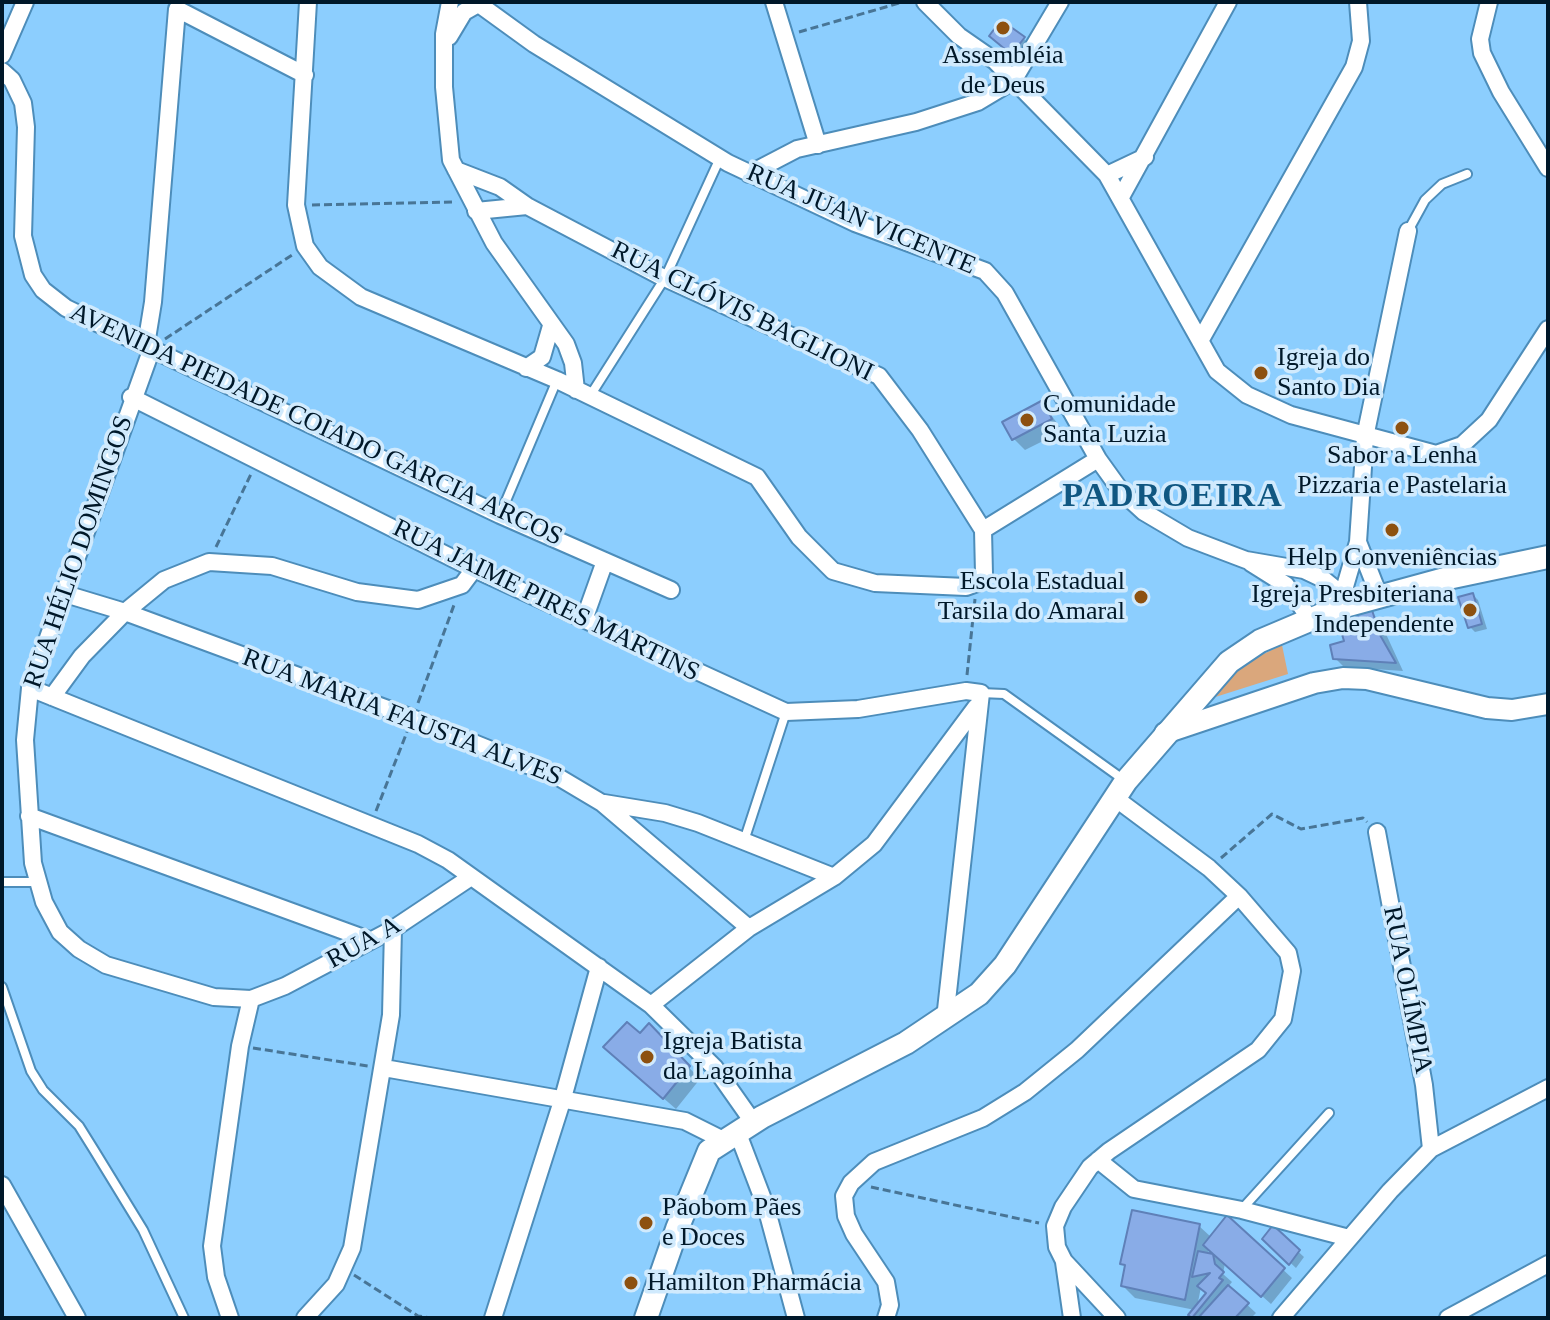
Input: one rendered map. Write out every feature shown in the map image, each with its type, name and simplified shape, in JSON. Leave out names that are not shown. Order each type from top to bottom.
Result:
[{"type":"main road","points":[[646,1318],[677,1229],[709,1151],[738,1131],[906,1043],[979,994],[1005,965],[1121,790],[1165,733],[1229,662],[1260,641],[1338,608],[1448,578],[1548,557]]},
{"type":"street","points":[[2,55],[25,2]]},
{"type":"street","points":[[308,2],[296,205],[305,246],[320,267],[361,297],[557,380],[757,477],[809,548],[833,571],[875,583],[966,587],[977,583],[984,574],[983,530],[1098,459]]},
{"type":"street","points":[[450,2],[444,49],[445,126],[456,170],[473,206],[566,344],[583,393]]},
{"type":"street","points":[[774,2],[818,145]]},
{"type":"street","points":[[925,2],[959,36],[995,61],[1107,175],[1217,371],[1247,395],[1291,415],[1436,454],[1462,445],[1489,420],[1548,329]]},
{"type":"street","points":[[749,174],[797,149],[916,122],[978,102],[1013,81],[1060,2]]},
{"type":"street","points":[[1121,197],[1228,2]]},
{"type":"street","points":[[1200,341],[1354,67],[1361,41],[1358,2]]},
{"type":"street","points":[[1489,2],[1480,39],[1482,53],[1501,92],[1548,168]]},
{"type":"street","name":"RUA JUAN VICENTE","points":[[444,49],[464,12],[477,3],[534,44],[749,174],[855,223],[985,271],[1005,293],[1098,459],[1121,491],[1144,512],[1188,538],[1246,560],[1304,570],[1323,579],[1334,588],[1338,608]]},
{"type":"street","name":"RUA HÉLIO DOMINGOS","points":[[251,999],[214,997],[106,965],[79,949],[60,932],[33,863],[25,740],[30,688],[149,346],[177,9],[305,75]]},
{"type":"street","name":"AVENIDA PIEDADE COIADO GARCIA ARCOS","points":[[2,71],[12,80],[23,103],[26,127],[23,236],[33,275],[43,290],[66,308],[500,515],[671,590]]},
{"type":"street","points":[[1107,175],[1146,156]]},
{"type":"street","name":"RUA CLÓVIS BAGLIONI","points":[[456,170],[500,187],[527,206],[665,278],[879,376],[905,408],[983,530]]},
{"type":"street","points":[[473,206],[527,206]]},
{"type":"street","points":[[1338,608],[1358,542],[1365,437],[1408,231]]},
{"type":"street","points":[[526,368],[542,357],[551,326]]},
{"type":"street","name":"RUA JAIME PIRES MARTINS","points":[[131,397],[474,569],[585,617],[700,675],[786,712],[858,709],[975,697]]},
{"type":"street","points":[[1358,542],[1380,598]]},
{"type":"street","name":"RUA JUAN VICENTE","points":[[1246,560],[1286,585],[1310,619]]},
{"type":"street","points":[[585,617],[605,561]]},
{"type":"street","points":[[52,697],[82,656],[125,612],[164,580],[209,562],[272,566],[357,592],[418,600],[462,585],[474,569]]},
{"type":"street","name":"RUA MARIA FAUSTA ALVES","points":[[62,593],[125,612],[412,718],[560,778],[602,803],[749,928]]},
{"type":"street","points":[[1165,733],[1314,683],[1343,678],[1378,681],[1487,708],[1512,710],[1548,704]]},
{"type":"street","points":[[30,688],[418,844],[471,877],[651,1005],[715,1068],[766,1207],[796,1318]]},
{"type":"street","points":[[651,1005],[749,928],[834,877],[874,844],[901,812],[975,697]]},
{"type":"street","points":[[945,1019],[975,697]]},
{"type":"street","points":[[1072,1318],[1064,1261],[1057,1247],[1055,1226],[1075,1188],[1098,1160],[1258,1050],[1283,1019],[1290,995],[1292,971],[1288,953],[1239,896],[1121,790]]},
{"type":"street","points":[[602,803],[665,813],[834,877]]},
{"type":"street","points":[[29,816],[369,940]]},
{"type":"street","name":"RUA OLÍMPIA","points":[[1377,832],[1424,1085],[1431,1149]]},
{"type":"street","name":"RUA A","points":[[251,999],[285,986],[393,929],[471,877]]},
{"type":"street","points":[[886,1318],[890,1305],[886,1282],[854,1234],[846,1216],[844,1196],[851,1183],[874,1162],[983,1118],[1025,1092],[1077,1050],[1239,896]]},
{"type":"street","points":[[305,1318],[345,1270],[384,1068],[391,1015],[393,929]]},
{"type":"street","points":[[493,1318],[563,1098],[599,967]]},
{"type":"street","points":[[230,1318],[216,1277],[212,1246],[240,1046],[251,999]]},
{"type":"street","points":[[384,1068],[738,1131]]},
{"type":"street","points":[[1281,1318],[1431,1149],[1548,1088]]},
{"type":"street","points":[[1098,1160],[1134,1189],[1242,1210],[1349,1238]]},
{"type":"street","points":[[2,1185],[77,1318]]},
{"type":"street","points":[[1064,1261],[1095,1290],[1117,1318]]},
{"type":"street","points":[[1448,1318],[1548,1264]]},
{"type":"lane","points":[[583,393],[665,278],[720,158]]},
{"type":"lane","points":[[1408,231],[1425,200],[1442,184],[1467,174]]},
{"type":"lane","points":[[500,515],[557,380]]},
{"type":"lane","points":[[975,697],[1004,694],[1121,790]]},
{"type":"lane","points":[[743,841],[786,712]]},
{"type":"lane","points":[[2,882],[38,881]]},
{"type":"lane","points":[[2,987],[31,1071],[43,1090],[79,1126],[94,1150],[143,1230],[184,1318]]},
{"type":"lane","points":[[1242,1210],[1329,1113]]},
{"type":"path","points":[[784,36],[903,2]]},
{"type":"path","points":[[296,205],[473,206]]},
{"type":"path","points":[[149,346],[305,246]]},
{"type":"path","points":[[209,562],[257,460]]},
{"type":"path","points":[[975,697],[977,583]]},
{"type":"path","points":[[1209,868],[1272,814],[1301,829],[1363,818],[1377,832]]},
{"type":"path","points":[[240,1046],[384,1068]]},
{"type":"path","points":[[851,1183],[1055,1226]]},
{"type":"path","points":[[345,1270],[418,1316],[431,1318]]},
{"type":"shaded area","points":[[1282,645],[1288,674],[1209,699],[1212,689],[1245,663]]},
{"type":"building","name":"Assembléia de Deus","points":[[1001,20],[1025,37],[1014,51],[1006,50],[989,36]]},
{"type":"building","name":"Comunidade Santa Luzia","points":[[1043,400],[1052,419],[1012,440],[1002,422]]},
{"type":"building","name":"Igreja Presbiteriana Independente","points":[[1473,593],[1482,624],[1468,628],[1458,597]]},
{"type":"building","points":[[1372,610],[1380,635],[1396,663],[1333,659],[1330,645],[1344,641],[1341,631],[1351,616]]},
{"type":"building","name":"Igreja Batista da Lagoínha","points":[[627,1022],[640,1033],[649,1023],[690,1066],[663,1099],[603,1047]]},
{"type":"building","points":[[1132,1210],[1200,1224],[1185,1300],[1121,1286],[1125,1265],[1120,1264]]},
{"type":"building","points":[[1227,1215],[1285,1268],[1261,1297],[1203,1245]]},
{"type":"building","points":[[1273,1225],[1300,1250],[1289,1265],[1262,1239]]},
{"type":"building","points":[[1198,1251],[1213,1254],[1215,1264],[1224,1272],[1219,1278],[1223,1280],[1192,1318],[1188,1315],[1206,1293],[1197,1286],[1210,1273],[1192,1277]]},
{"type":"building","points":[[1228,1285],[1249,1303],[1235,1318],[1198,1318]]},
{"type":"place","name":"Assembléia de Deus","points":[[1003,28]]},
{"type":"place","name":"Igreja do Santo Dia","points":[[1261,373]]},
{"type":"place","name":"Comunidade Santa Luzia","points":[[1027,420]]},
{"type":"place","name":"Sabor a Lenha Pizzaria e Pastelaria","points":[[1402,428]]},
{"type":"place","name":"Help Conveniências","points":[[1392,530]]},
{"type":"place","name":"Escola Estadual Tarsila do Amaral","points":[[1141,597]]},
{"type":"place","name":"Igreja Presbiteriana Independente","points":[[1470,610]]},
{"type":"place","name":"Igreja Batista da Lagoínha","points":[[647,1057]]},
{"type":"place","name":"Pãobom Pães e Doces","points":[[646,1223]]},
{"type":"place","name":"Hamilton Pharmácia","points":[[631,1283]]},
{"type":"district","name":"PADROEIRA","points":[[1173,497]]}]
